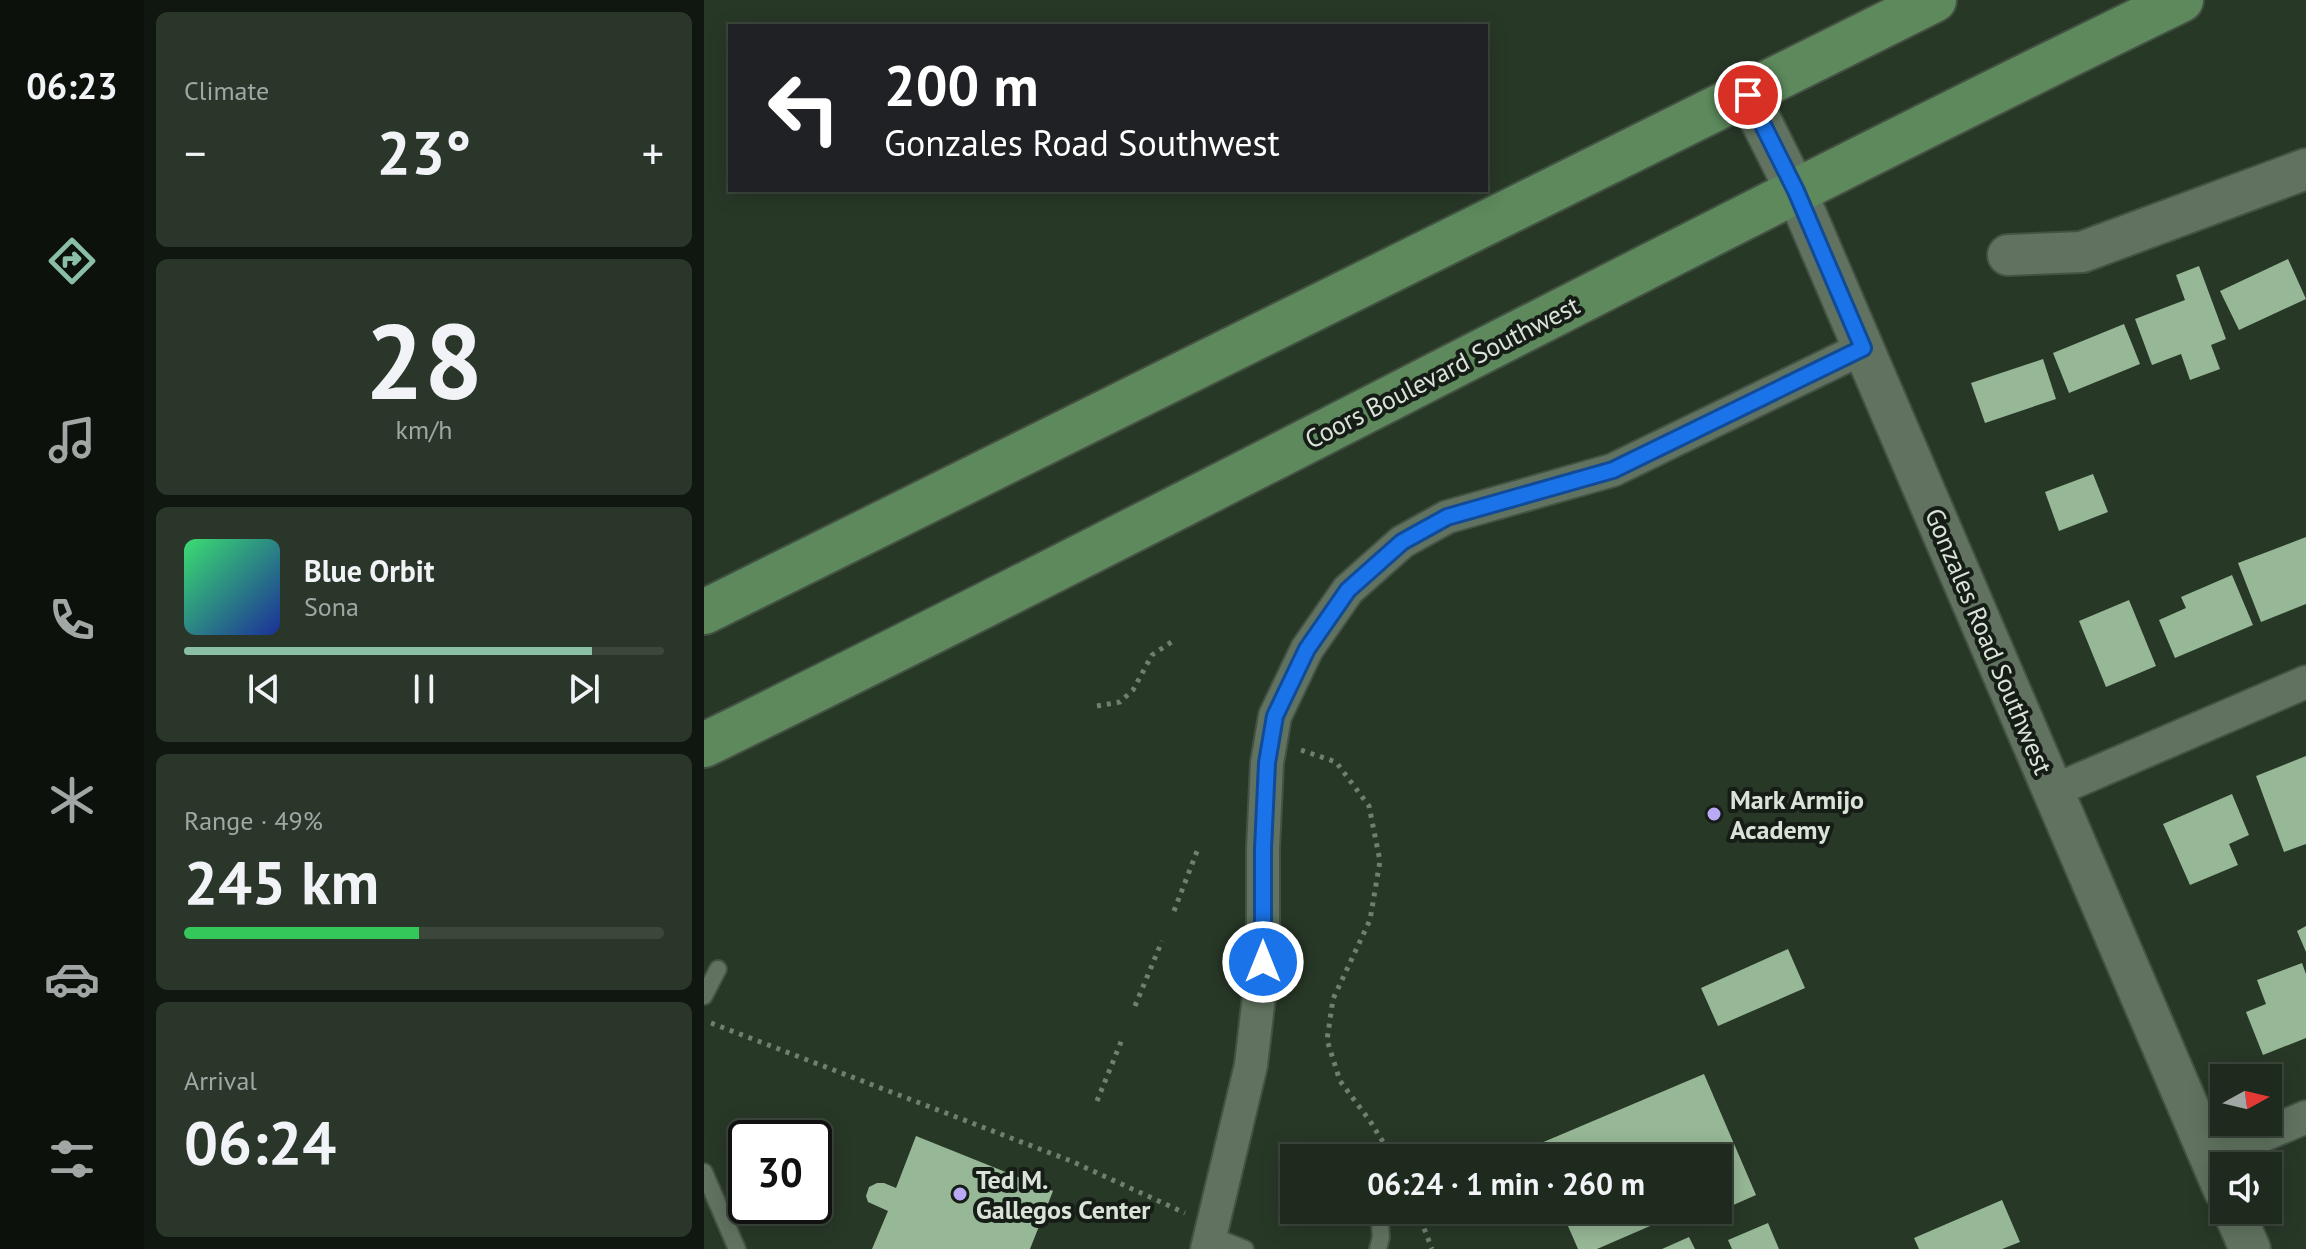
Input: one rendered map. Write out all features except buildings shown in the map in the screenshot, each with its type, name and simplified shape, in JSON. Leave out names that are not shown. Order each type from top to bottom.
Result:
[{"type":"main road","points":[[704,612],[1934,0]]},
{"type":"main road","name":"Coors Boulevard Southwest","points":[[704,745],[974,613],[1796,191],[2181,0]]},
{"type":"street","name":"Gonzales Road Southwest","points":[[1748,95],[1796,191],[2210,1158]]},
{"type":"street","points":[[2008,255],[2082,252],[2306,169]]},
{"type":"street","points":[[1200,1237],[1251,1065],[1263,962],[1267,763],[1275,716],[1307,649],[1348,590],[1402,542],[1447,517],[1613,470],[1863,348]]},
{"type":"street","points":[[2053,791],[2306,682]]},
{"type":"street","points":[[2251,1152],[2306,1117]]},
{"type":"street","points":[[2239,1224],[2250,1249]]},
{"type":"lane","points":[[704,996],[718,969]]},
{"type":"lane","points":[[704,1172],[737,1249]]},
{"type":"lane","points":[[1378,1249],[1380,1224]]},
{"type":"lane","points":[[1200,1237],[1245,1249]]},
{"type":"path","points":[[1097,706],[1120,702],[1133,690],[1152,655],[1176,639]]},
{"type":"path","points":[[1293,747],[1336,762],[1369,806],[1380,861],[1370,920],[1333,999],[1327,1040],[1340,1081],[1384,1144]]},
{"type":"path","points":[[1174,911],[1199,846]]},
{"type":"path","points":[[1135,1006],[1162,941]]},
{"type":"path","points":[[711,1023],[1071,1161],[1187,1214],[1200,1237]]},
{"type":"path","points":[[1097,1101],[1123,1037]]},
{"type":"path","points":[[1422,1224],[1432,1249]]},
{"type":"place","name":"Mark Armijo Academy","points":[[1714,814]]},
{"type":"place","name":"Ted M. Gallegos Center","points":[[960,1194]]},
{"type":"route","points":[[1263,962],[1267,763],[1275,716],[1307,649],[1348,590],[1402,542],[1447,517],[1613,470],[1863,348],[1796,191],[1748,95]]}]
